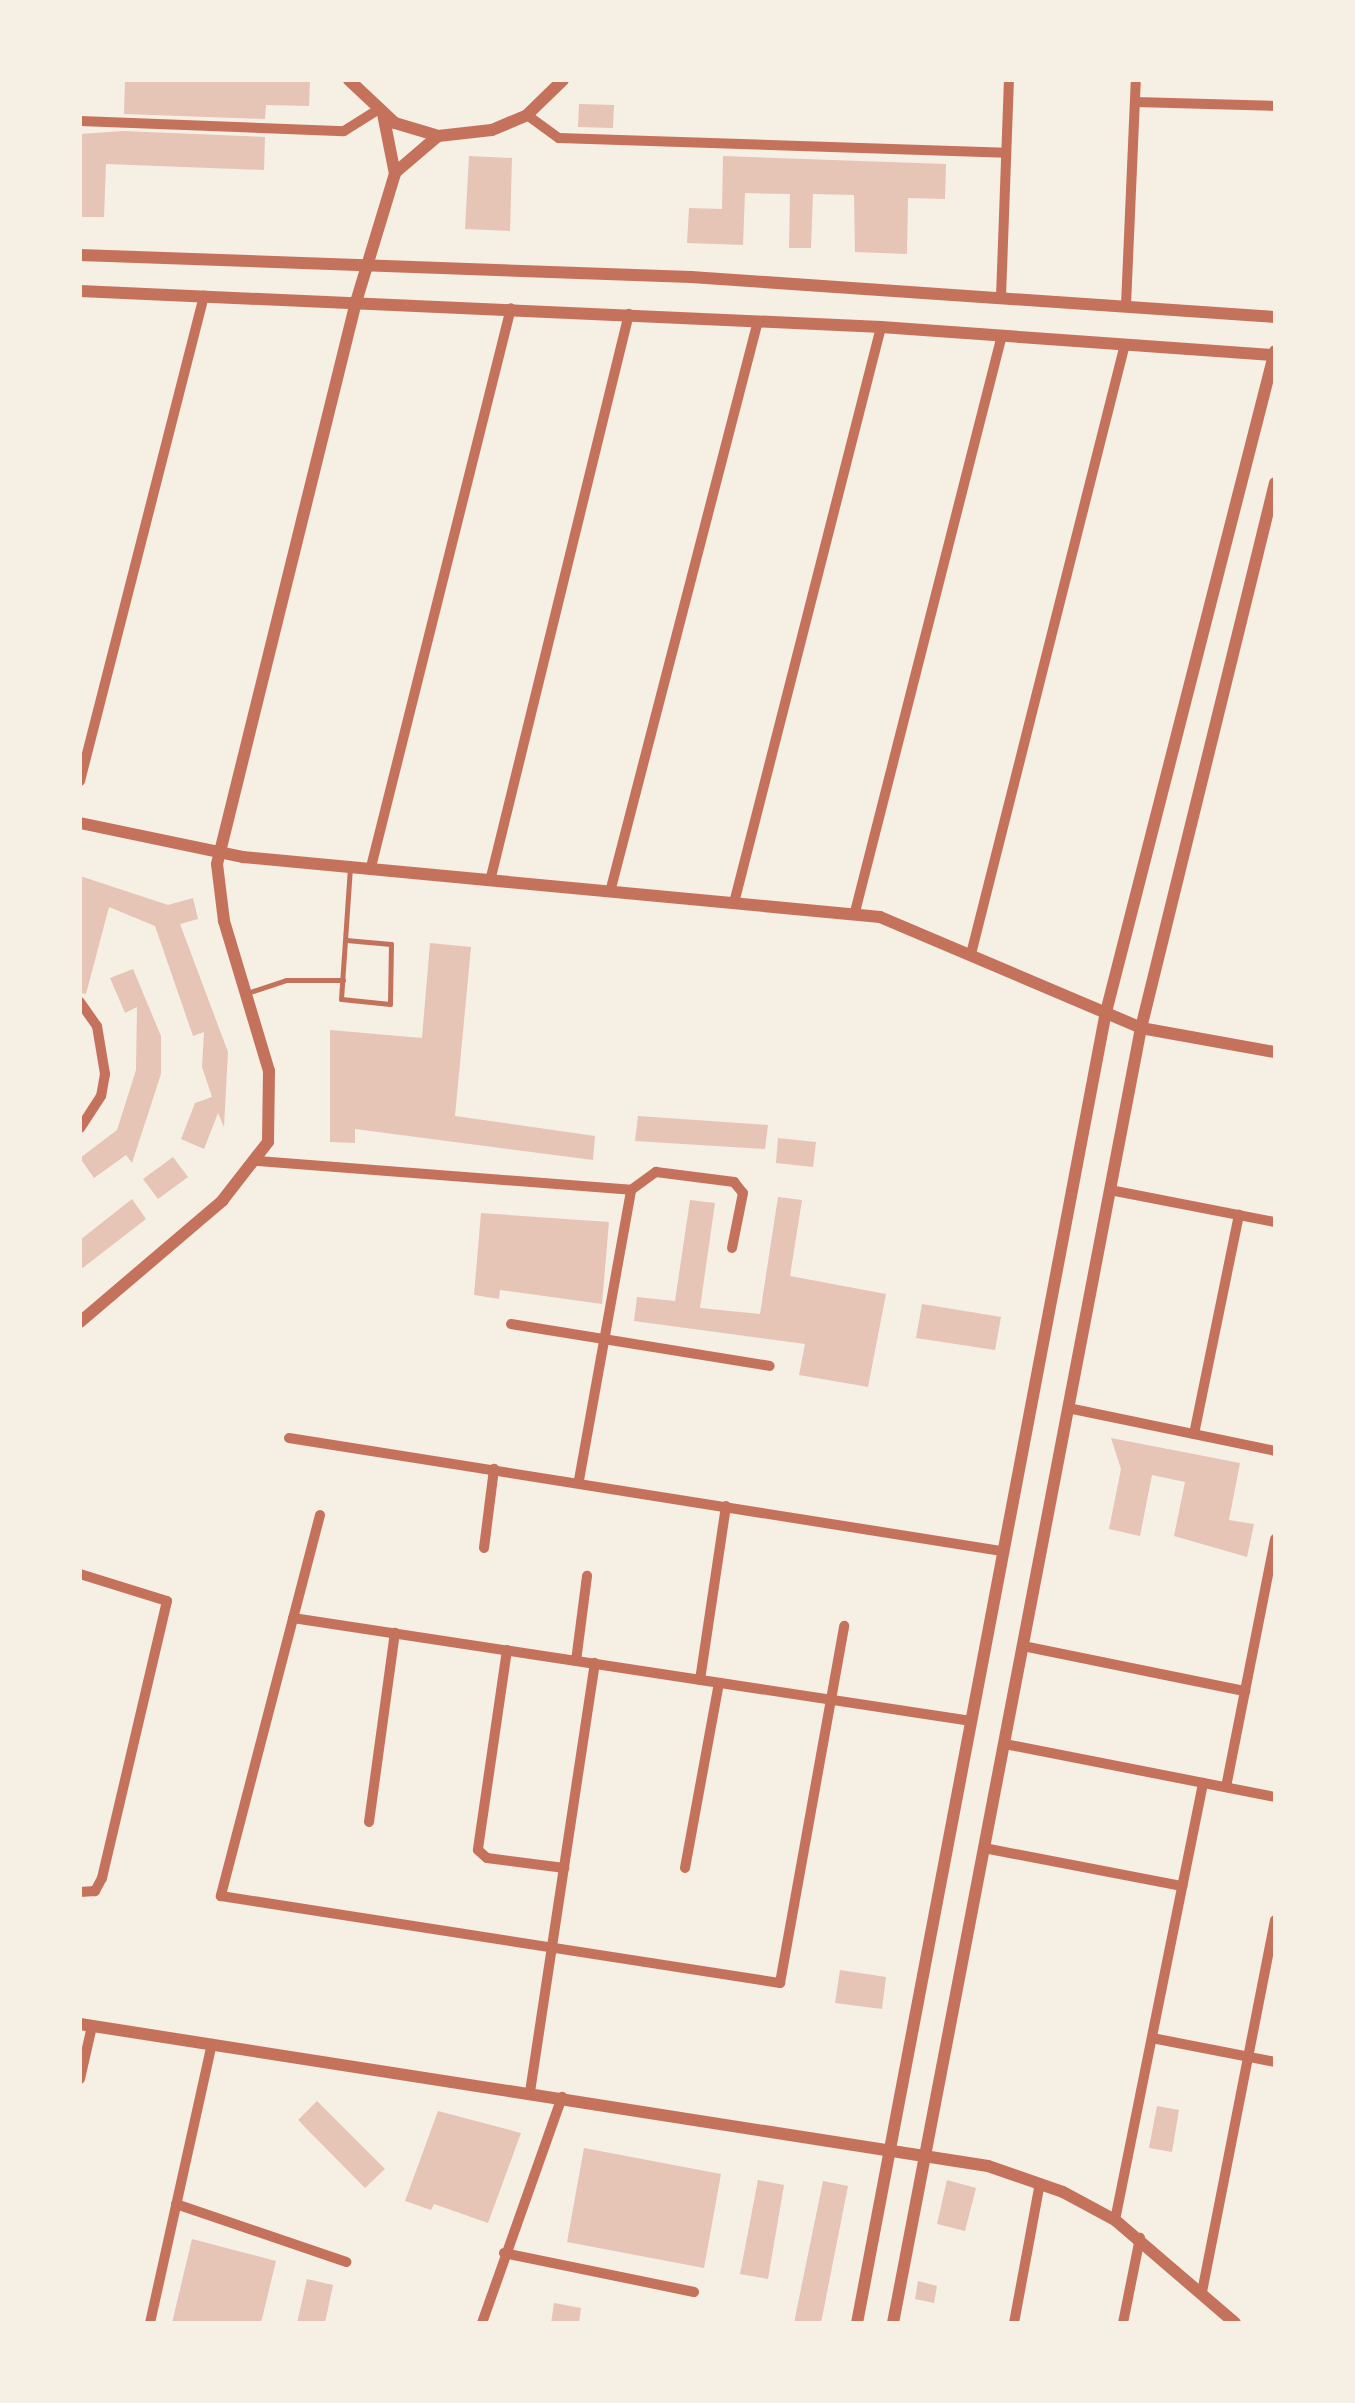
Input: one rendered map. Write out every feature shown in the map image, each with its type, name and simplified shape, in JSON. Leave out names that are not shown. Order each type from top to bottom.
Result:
[{"type":"street","points":[[350,80],[380,112],[438,136]]},
{"type":"street","points":[[80,1322],[222,1202],[258,1161],[268,1142],[272,1095],[220,897],[218,853],[356,302],[396,174],[413,151],[438,136],[492,130],[527,115],[563,80]]},
{"type":"street","points":[[1001,297],[1009,80]]},
{"type":"street","points":[[1126,305],[1136,80]]},
{"type":"street","points":[[1135,102],[1275,106]]},
{"type":"street","points":[[80,121],[344,131],[380,112]]},
{"type":"street","points":[[380,112],[396,174]]},
{"type":"street","points":[[527,115],[560,138],[1006,153]]},
{"type":"street","points":[[80,255],[367,262],[1275,316]]},
{"type":"street","points":[[80,291],[881,327],[1275,353],[1106,1012],[858,2323]]},
{"type":"street","points":[[80,781],[204,296]]},
{"type":"street","points":[[371,867],[510,308]]},
{"type":"street","points":[[490,881],[629,314]]},
{"type":"street","points":[[610,892],[758,321]]},
{"type":"street","points":[[734,902],[881,327]]},
{"type":"street","points":[[855,912],[1002,335]]},
{"type":"street","points":[[971,954],[1125,344]]},
{"type":"street","points":[[892,2323],[1141,1028],[1275,483]]},
{"type":"street","points":[[80,823],[218,853],[855,912],[901,923],[1141,1028],[1275,1052]]},
{"type":"street","points":[[80,1002],[97,1026],[105,1074],[101,1096],[80,1128]]},
{"type":"street","points":[[258,1161],[632,1190],[656,1172],[734,1182],[742,1194],[732,1248]]},
{"type":"street","points":[[579,1480],[632,1190]]},
{"type":"street","points":[[1110,1190],[1275,1222]]},
{"type":"street","points":[[1194,1434],[1238,1215]]},
{"type":"street","points":[[512,1324],[770,1366]]},
{"type":"street","points":[[1068,1408],[1275,1450]]},
{"type":"street","points":[[289,1438],[579,1480],[1002,1551]]},
{"type":"street","points":[[484,1548],[494,1469]]},
{"type":"street","points":[[700,1680],[726,1506]]},
{"type":"street","points":[[320,1515],[221,1896],[780,1983],[835,1700],[844,1626]]},
{"type":"street","points":[[1226,1787],[1275,1540]]},
{"type":"street","points":[[80,1574],[167,1601],[102,1878],[94,1891],[80,1892]]},
{"type":"street","points":[[576,1661],[587,1576]]},
{"type":"street","points":[[293,1618],[971,1721]]},
{"type":"street","points":[[369,1822],[396,1633]]},
{"type":"street","points":[[1023,1646],[1245,1690]]},
{"type":"street","points":[[507,1650],[478,1850],[487,1858],[564,1868]]},
{"type":"street","points":[[530,2092],[595,1663]]},
{"type":"street","points":[[685,1868],[720,1683]]},
{"type":"street","points":[[1005,1744],[1275,1797]]},
{"type":"street","points":[[1114,2220],[1204,1783]]},
{"type":"street","points":[[984,1848],[1182,1886]]},
{"type":"street","points":[[1202,2292],[1275,1920]]},
{"type":"street","points":[[80,2079],[86,2025],[926,2153],[1040,2183],[1114,2220],[1140,2238],[1233,2322]]},
{"type":"street","points":[[1152,2038],[1275,2062]]},
{"type":"street","points":[[150,2323],[212,2044]]},
{"type":"street","points":[[482,2323],[562,2097]]},
{"type":"street","points":[[1014,2323],[1040,2183]]},
{"type":"street","points":[[176,2204],[346,2262]]},
{"type":"street","points":[[1123,2323],[1140,2238]]},
{"type":"street","points":[[504,2252],[694,2292]]},
{"type":"lane","points":[[346,940],[390,944],[390,1004],[341,999],[350,865]]},
{"type":"lane","points":[[244,994],[286,980],[342,980]]},
{"type":"building","points":[[125,80],[310,80],[309,106],[266,105],[265,119],[124,114]]},
{"type":"building","points":[[579,104],[614,105],[613,128],[578,127]]},
{"type":"building","points":[[123,131],[265,137],[264,170],[106,164],[104,217],[80,217],[80,134]]},
{"type":"building","points":[[469,156],[512,158],[510,231],[465,229]]},
{"type":"building","points":[[723,156],[946,164],[945,199],[908,198],[907,254],[855,252],[854,195],[813,194],[811,248],[789,248],[790,194],[745,193],[743,245],[687,243],[689,208],[722,209]]},
{"type":"building","points":[[80,876],[168,905],[193,898],[198,919],[180,924],[228,1052],[224,1127],[218,1113],[204,1149],[181,1139],[195,1103],[212,1097],[202,1067],[204,1032],[193,1036],[155,926],[109,907],[86,994],[80,993]]},
{"type":"building","points":[[430,943],[471,947],[455,1116],[595,1136],[593,1160],[355,1129],[355,1143],[330,1142],[330,1030],[422,1038]]},
{"type":"building","points":[[133,969],[161,1036],[161,1074],[132,1163],[126,1155],[94,1178],[80,1158],[117,1130],[136,1070],[137,1007],[125,1013],[110,978]]},
{"type":"building","points":[[638,1116],[768,1125],[765,1149],[635,1141]]},
{"type":"building","points":[[778,1138],[816,1142],[813,1167],[776,1163]]},
{"type":"building","points":[[173,1157],[188,1177],[158,1199],[143,1179]]},
{"type":"building","points":[[778,1197],[802,1200],[790,1276],[886,1294],[868,1387],[799,1375],[805,1344],[634,1321],[637,1297],[675,1301],[690,1200],[715,1203],[700,1308],[760,1314]]},
{"type":"building","points":[[132,1199],[146,1219],[80,1270],[80,1240]]},
{"type":"building","points":[[481,1213],[609,1222],[602,1304],[500,1290],[499,1299],[474,1295]]},
{"type":"building","points":[[922,1304],[1001,1317],[995,1350],[916,1338]]},
{"type":"building","points":[[1111,1438],[1240,1463],[1229,1520],[1254,1524],[1247,1557],[1174,1536],[1185,1482],[1152,1475],[1140,1536],[1109,1529],[1121,1469]]},
{"type":"building","points":[[840,1970],[886,1977],[882,2009],[835,2003]]},
{"type":"building","points":[[317,2101],[385,2169],[365,2188],[298,2120]]},
{"type":"building","points":[[1157,2106],[1179,2110],[1172,2152],[1149,2148]]},
{"type":"building","points":[[438,2111],[521,2133],[488,2223],[434,2204],[431,2210],[405,2201]]},
{"type":"building","points":[[584,2148],[721,2174],[704,2268],[567,2242]]},
{"type":"building","points":[[758,2180],[784,2185],[768,2279],[740,2274]]},
{"type":"building","points":[[947,2180],[976,2188],[965,2231],[937,2224]]},
{"type":"building","points":[[823,2181],[848,2186],[821,2323],[794,2323]]},
{"type":"building","points":[[192,2239],[276,2261],[261,2323],[172,2323]]},
{"type":"building","points":[[307,2279],[333,2285],[325,2323],[297,2323]]},
{"type":"building","points":[[918,2281],[937,2286],[934,2303],[915,2299]]},
{"type":"building","points":[[554,2303],[581,2308],[579,2323],[551,2323]]}]
